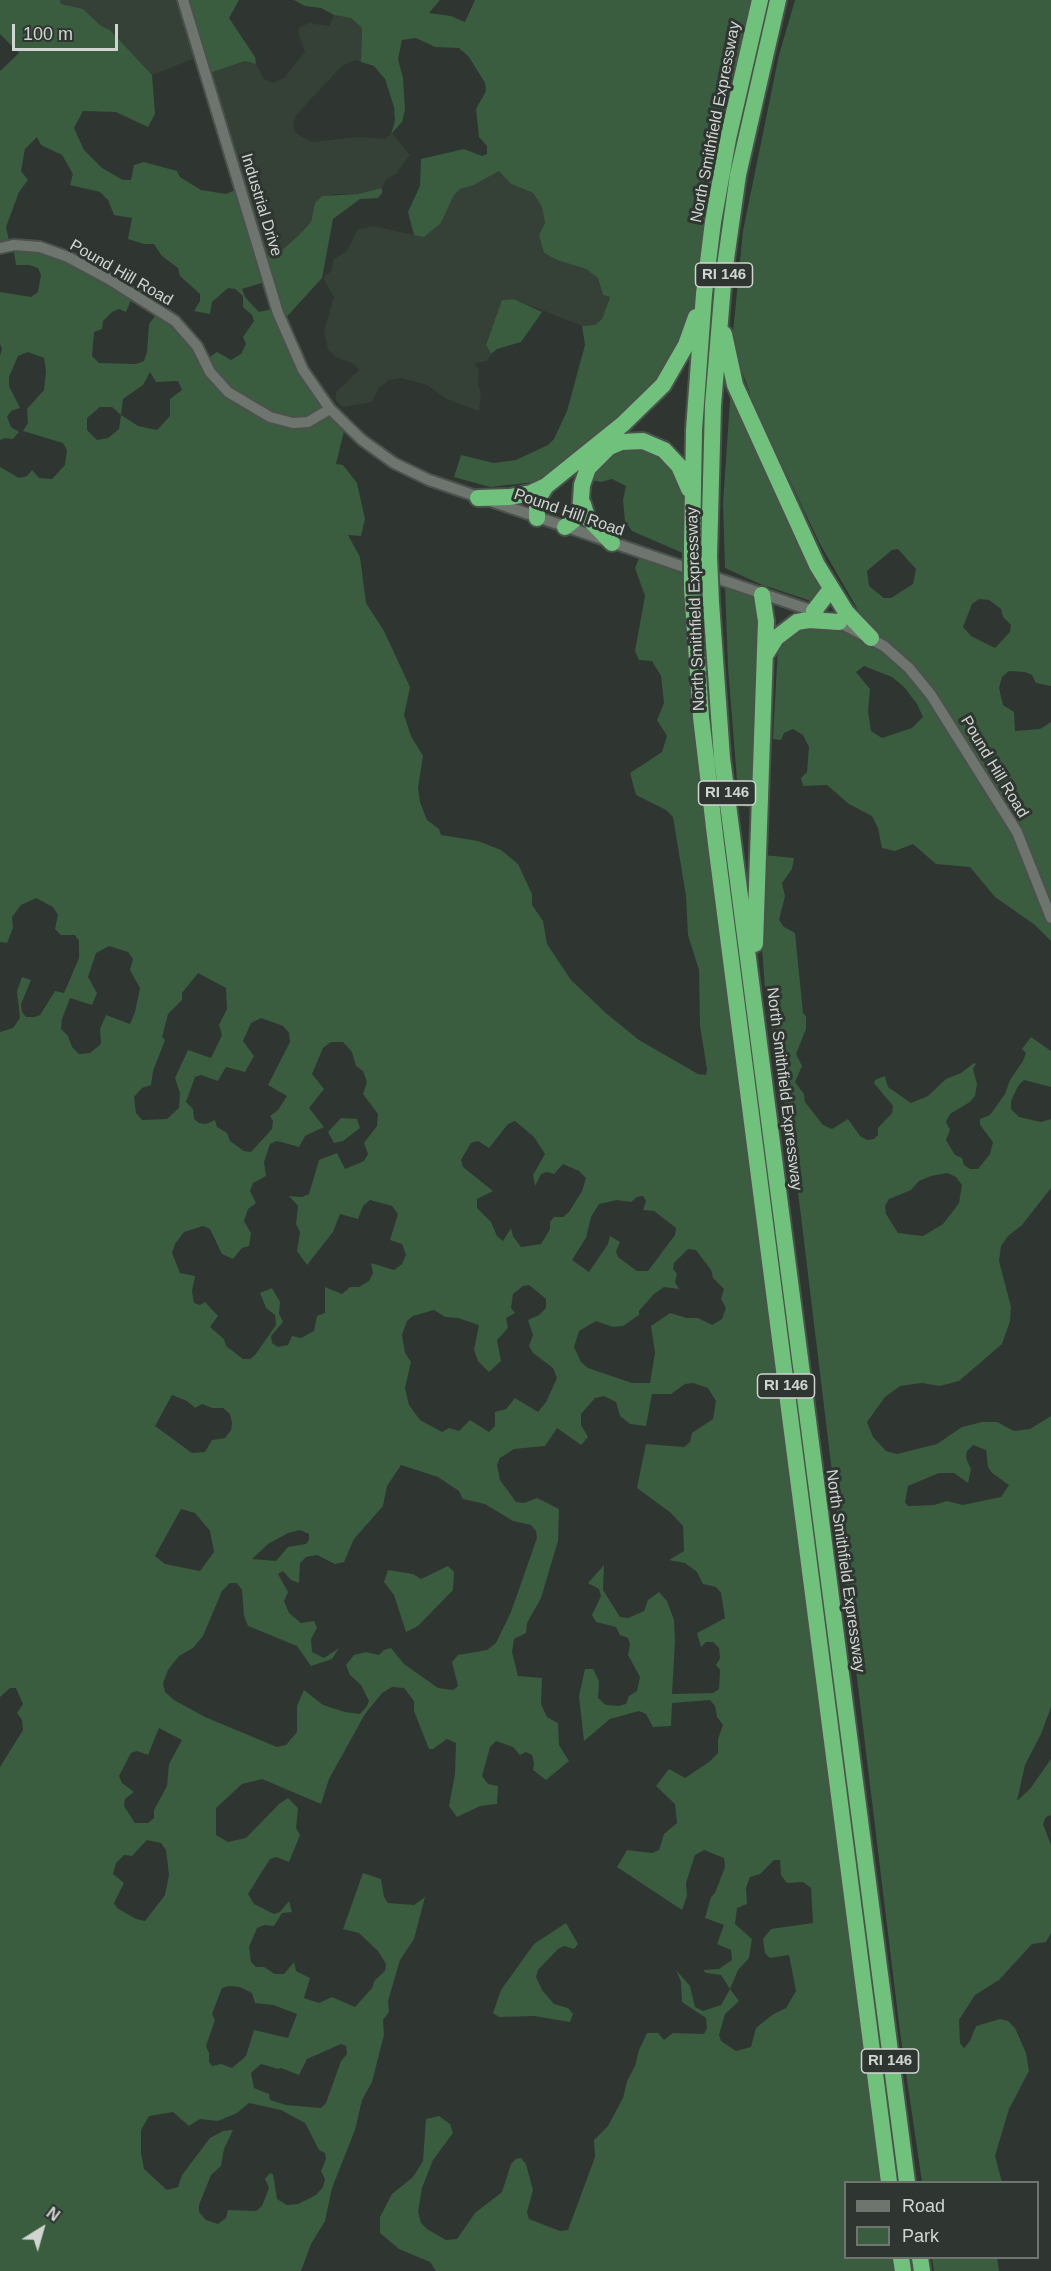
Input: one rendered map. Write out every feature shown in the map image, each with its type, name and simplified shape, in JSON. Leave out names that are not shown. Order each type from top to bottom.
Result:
[{"type":"highway","name":"North Smithfield Expressway","points":[[760,0],[728,139],[713,222],[704,294],[692,498],[692,588],[700,705],[716,844],[889,2181]]},
{"type":"highway","name":"North Smithfield Expressway","points":[[778,0],[738,175],[722,297],[713,405],[709,556],[711,602],[722,758],[908,2181]]},
{"type":"highway","points":[[478,498],[510,497],[531,493],[546,486],[631,416],[663,385],[686,345],[704,294]]},
{"type":"highway","points":[[722,297],[726,350],[735,385],[830,590],[870,638]]},
{"type":"highway","points":[[565,527],[577,519],[582,504],[582,485],[588,468],[609,447],[628,441],[650,443],[671,456],[682,472],[692,498]]},
{"type":"highway","points":[[537,518],[537,500],[546,486]]},
{"type":"highway","points":[[582,504],[587,517],[612,543]]},
{"type":"highway","points":[[814,611],[830,590]]},
{"type":"highway","points":[[752,983],[764,658],[765,608],[762,595]]},
{"type":"highway","points":[[764,658],[776,638],[797,622],[809,620],[839,622]]},
{"type":"street","name":"Industrial Drive","points":[[183,0],[278,314],[303,370],[330,409]]},
{"type":"street","name":"Pound Hill Road","points":[[0,248],[14,245],[40,247],[68,257],[109,279],[175,321],[197,346],[210,372],[228,392],[270,417],[293,423],[308,422],[330,409],[362,440],[394,463],[429,480],[814,611],[870,638],[909,668],[955,730],[1017,832],[1051,918]]},
{"type":"shaded area","points":[[60,0],[184,0],[200,56],[152,75],[110,30],[101,26],[83,9],[61,4]]},
{"type":"shaded area","points":[[334,15],[351,18],[362,28],[361,62],[356,60],[342,66],[296,115],[293,125],[296,133],[311,142],[359,137],[384,139],[392,133],[410,155],[397,173],[386,180],[382,188],[358,194],[334,194],[315,203],[311,222],[300,234],[280,252],[261,257],[207,74],[245,61],[256,64],[264,79],[272,83],[284,78],[305,52],[298,32],[300,27],[309,23],[329,26]]},
{"type":"shaded area","points":[[499,171],[511,184],[533,193],[542,207],[545,223],[544,253],[557,260],[586,269],[598,278],[603,295],[610,297],[602,319],[595,325],[582,326],[514,299],[502,300],[486,345],[491,355],[487,361],[474,363],[479,370],[478,386],[481,391],[479,411],[447,399],[427,385],[401,378],[389,380],[378,389],[372,402],[343,407],[336,401],[336,392],[359,370],[354,364],[336,357],[328,349],[324,331],[334,297],[323,278],[331,271],[334,259],[347,251],[357,230],[373,226],[414,235],[441,223],[454,195],[460,189],[474,185]]},
{"type":"green space","points":[[0,0],[60,0],[61,4],[83,9],[101,26],[110,30],[152,75],[155,114],[148,127],[116,112],[83,111],[74,128],[84,150],[102,168],[123,180],[131,180],[134,165],[144,162],[177,171],[180,177],[201,190],[226,194],[240,188],[261,257],[280,252],[300,234],[311,222],[315,203],[322,196],[358,194],[382,188],[382,193],[378,198],[360,199],[333,219],[322,278],[282,322],[299,360],[346,423],[336,464],[343,465],[357,483],[365,519],[361,536],[348,535],[360,557],[366,603],[384,631],[410,687],[404,715],[411,736],[423,756],[418,788],[420,802],[427,820],[439,829],[441,835],[478,841],[501,850],[518,864],[532,894],[532,905],[543,921],[547,944],[571,980],[639,1040],[698,1074],[706,1075],[700,1026],[699,970],[688,935],[686,896],[673,817],[666,810],[636,795],[630,773],[662,752],[667,736],[657,720],[664,703],[661,676],[652,661],[639,660],[635,651],[645,596],[635,568],[639,558],[685,575],[684,606],[889,2181],[844,2181],[844,2259],[900,2259],[902,2271],[436,2271],[430,2262],[399,2249],[380,2233],[380,2217],[392,2194],[413,2177],[423,2161],[426,2119],[439,2116],[450,2124],[453,2133],[433,2160],[422,2188],[418,2212],[421,2223],[427,2229],[446,2240],[457,2239],[475,2213],[502,2192],[511,2164],[521,2158],[526,2164],[533,2190],[527,2212],[529,2219],[560,2231],[568,2230],[595,2157],[594,2140],[608,2126],[623,2098],[627,2081],[647,2033],[658,2033],[664,2040],[673,2033],[704,2034],[707,2028],[706,2018],[682,2002],[681,1982],[676,1970],[690,1986],[695,2007],[703,2011],[721,2005],[730,1989],[721,1975],[706,1973],[703,1970],[719,1969],[732,1960],[731,1950],[717,1944],[724,1925],[705,1918],[711,1897],[715,1893],[725,1867],[724,1858],[704,1850],[695,1855],[686,1883],[687,1896],[682,1910],[617,1867],[627,1850],[652,1853],[659,1850],[664,1834],[677,1823],[675,1804],[656,1786],[669,1769],[685,1778],[718,1753],[718,1739],[723,1725],[717,1717],[715,1706],[710,1700],[672,1703],[671,1726],[653,1727],[646,1714],[639,1711],[610,1719],[584,1741],[579,1696],[585,1669],[593,1669],[599,1681],[598,1698],[606,1705],[626,1704],[629,1696],[637,1691],[640,1677],[628,1655],[630,1645],[628,1638],[620,1635],[616,1627],[596,1622],[592,1615],[601,1596],[599,1589],[588,1583],[604,1565],[603,1590],[620,1617],[628,1618],[644,1611],[648,1600],[659,1592],[667,1601],[674,1620],[672,1694],[713,1693],[719,1689],[720,1670],[716,1665],[720,1658],[719,1648],[713,1642],[706,1642],[701,1647],[697,1633],[725,1618],[721,1593],[716,1587],[703,1584],[697,1572],[685,1563],[669,1560],[684,1551],[683,1526],[671,1513],[637,1488],[646,1444],[684,1447],[690,1442],[692,1433],[713,1419],[716,1401],[708,1388],[693,1383],[685,1384],[671,1394],[652,1394],[646,1426],[630,1424],[620,1416],[616,1402],[604,1396],[595,1398],[581,1414],[581,1425],[588,1437],[581,1445],[557,1428],[545,1446],[514,1449],[500,1458],[497,1465],[500,1480],[516,1502],[524,1503],[537,1498],[559,1509],[558,1541],[541,1598],[527,1623],[526,1633],[514,1639],[512,1652],[518,1676],[542,1678],[541,1704],[547,1717],[558,1723],[559,1745],[569,1761],[546,1780],[533,1770],[532,1755],[526,1752],[520,1755],[513,1747],[496,1741],[490,1747],[482,1776],[488,1784],[498,1786],[497,1804],[480,1806],[457,1817],[449,1806],[455,1774],[456,1743],[447,1739],[433,1749],[429,1749],[414,1711],[414,1701],[404,1688],[392,1687],[382,1693],[365,1714],[329,1779],[321,1804],[262,1779],[242,1784],[216,1808],[216,1835],[228,1842],[246,1838],[279,1804],[288,1798],[298,1808],[296,1828],[300,1835],[289,1862],[276,1857],[270,1859],[248,1894],[254,1904],[274,1914],[280,1912],[289,1901],[292,1912],[282,1913],[274,1926],[264,1925],[257,1928],[249,1947],[251,1962],[256,1967],[264,1967],[275,1974],[284,1974],[294,1962],[296,1971],[310,1978],[304,1998],[319,2003],[332,1997],[355,2007],[372,1988],[375,1980],[385,1971],[386,1964],[378,1951],[359,1933],[343,1929],[363,1873],[381,1879],[384,1897],[388,1903],[414,1905],[425,1897],[414,1939],[400,1960],[388,2001],[389,2012],[383,2020],[384,2035],[372,2082],[362,2100],[355,2130],[332,2188],[325,2221],[311,2244],[301,2271],[0,2271],[0,1767],[23,1730],[22,1720],[17,1713],[23,1704],[16,1688],[10,1688],[0,1697],[0,1032],[13,1028],[20,1018],[17,991],[22,977],[31,980],[21,1004],[22,1012],[26,1017],[40,1015],[55,991],[64,993],[79,958],[79,941],[75,935],[61,935],[55,929],[58,915],[53,907],[36,898],[21,905],[12,917],[13,928],[7,943],[0,942],[0,467],[19,478],[27,476],[32,470],[39,478],[52,479],[65,465],[67,450],[63,443],[23,431],[28,423],[27,409],[44,390],[46,371],[44,358],[28,352],[18,356],[9,377],[9,386],[20,408],[11,411],[7,417],[11,427],[19,432],[13,439],[0,440],[0,356],[2,349],[0,344],[0,292],[31,297],[38,292],[41,275],[38,268],[16,265],[13,246],[41,246],[133,295],[126,312],[119,309],[112,312],[103,321],[102,329],[94,332],[92,356],[99,363],[136,364],[144,361],[149,324],[158,312],[172,322],[204,361],[217,352],[231,360],[241,354],[246,344],[243,337],[254,321],[252,315],[243,307],[243,296],[235,289],[228,288],[212,302],[210,314],[194,311],[200,301],[200,294],[180,276],[178,268],[162,256],[154,244],[144,244],[128,239],[132,218],[114,215],[108,200],[100,192],[70,185],[73,174],[62,155],[41,145],[37,137],[25,149],[21,171],[28,180],[19,192],[6,227],[10,245],[0,248],[0,71],[19,53],[0,34]],"holes":[[[268,281],[276,308],[259,312],[245,297],[242,289]],[[150,372],[156,382],[178,381],[182,390],[170,399],[170,416],[157,430],[138,426],[121,415],[123,399],[143,385]],[[100,407],[112,407],[121,415],[119,429],[108,438],[97,440],[87,430],[87,418]],[[109,946],[128,952],[133,959],[130,970],[140,988],[130,1024],[106,1015],[100,1029],[101,1044],[90,1053],[79,1054],[61,1029],[62,1019],[70,998],[92,1005],[97,993],[88,977],[96,953]],[[198,973],[226,988],[227,1009],[219,1025],[222,1035],[211,1058],[188,1050],[175,1078],[180,1093],[179,1108],[167,1119],[142,1120],[136,1113],[134,1097],[142,1088],[151,1085],[153,1071],[165,1040],[162,1037],[168,1014],[182,1000],[182,993]],[[261,1018],[283,1026],[289,1033],[290,1042],[268,1085],[287,1096],[278,1110],[270,1116],[273,1121],[272,1129],[251,1152],[244,1151],[230,1141],[227,1133],[217,1127],[215,1120],[206,1124],[199,1123],[194,1119],[193,1109],[186,1102],[195,1077],[201,1075],[218,1081],[226,1067],[245,1072],[254,1056],[243,1041],[251,1023]],[[331,1042],[343,1042],[352,1052],[356,1066],[363,1071],[367,1082],[363,1094],[378,1114],[377,1126],[364,1143],[368,1154],[364,1161],[345,1169],[337,1153],[319,1160],[309,1194],[302,1197],[289,1196],[298,1206],[296,1224],[300,1232],[297,1251],[307,1265],[333,1232],[340,1214],[358,1219],[363,1206],[370,1200],[392,1206],[398,1214],[390,1240],[402,1244],[406,1255],[402,1264],[394,1270],[371,1263],[373,1273],[369,1281],[359,1287],[350,1287],[342,1294],[325,1287],[325,1313],[317,1316],[314,1331],[301,1338],[292,1336],[288,1345],[278,1347],[272,1343],[271,1336],[283,1322],[279,1314],[280,1302],[272,1288],[260,1293],[266,1308],[275,1315],[276,1325],[255,1355],[250,1359],[243,1359],[226,1346],[224,1339],[210,1327],[218,1316],[205,1302],[200,1305],[194,1303],[192,1291],[195,1276],[180,1273],[172,1253],[175,1244],[184,1232],[203,1226],[210,1229],[222,1254],[233,1259],[242,1248],[249,1246],[251,1233],[244,1221],[248,1209],[256,1203],[250,1191],[253,1183],[266,1176],[264,1162],[270,1144],[277,1141],[299,1147],[305,1136],[324,1127],[309,1108],[324,1089],[312,1074],[323,1048]],[[515,1121],[534,1137],[545,1154],[533,1175],[535,1186],[541,1174],[547,1172],[554,1174],[563,1164],[579,1171],[586,1178],[582,1191],[569,1212],[563,1217],[554,1217],[541,1244],[521,1247],[513,1236],[511,1228],[503,1241],[497,1236],[491,1222],[477,1208],[477,1199],[493,1191],[463,1167],[461,1160],[471,1143],[478,1141],[489,1148],[508,1124]],[[643,1196],[646,1201],[643,1210],[654,1211],[676,1228],[675,1235],[648,1271],[637,1271],[618,1257],[616,1251],[620,1242],[610,1236],[608,1244],[589,1272],[572,1260],[586,1238],[591,1217],[599,1204],[617,1200],[631,1202]],[[688,1249],[696,1250],[711,1270],[713,1278],[724,1289],[721,1299],[726,1308],[722,1319],[712,1325],[698,1318],[687,1318],[670,1313],[651,1326],[655,1353],[650,1383],[632,1383],[588,1368],[581,1362],[574,1347],[579,1331],[596,1321],[613,1327],[623,1326],[639,1315],[639,1311],[654,1294],[664,1287],[679,1289],[675,1282],[677,1274],[673,1269],[674,1263]],[[529,1285],[546,1299],[546,1308],[539,1315],[528,1320],[533,1335],[529,1346],[533,1353],[553,1368],[557,1378],[546,1402],[538,1412],[515,1398],[506,1409],[495,1412],[495,1426],[489,1432],[470,1420],[459,1431],[449,1428],[442,1432],[420,1420],[409,1405],[405,1388],[411,1362],[405,1353],[402,1335],[407,1321],[413,1316],[434,1310],[445,1317],[458,1318],[479,1325],[474,1350],[478,1361],[489,1372],[501,1361],[497,1340],[508,1328],[506,1318],[515,1313],[511,1308],[513,1294],[523,1286]],[[172,1395],[187,1401],[195,1408],[202,1404],[212,1408],[223,1408],[230,1414],[231,1430],[225,1438],[212,1440],[205,1452],[192,1453],[155,1426]],[[401,1465],[438,1477],[459,1491],[463,1499],[485,1504],[513,1521],[531,1525],[536,1531],[537,1538],[511,1612],[496,1643],[487,1650],[458,1655],[452,1662],[458,1686],[453,1690],[438,1688],[404,1664],[391,1648],[379,1655],[366,1652],[354,1655],[346,1665],[350,1675],[361,1685],[369,1701],[367,1706],[360,1714],[345,1712],[323,1705],[304,1690],[297,1706],[297,1732],[286,1745],[277,1747],[205,1717],[174,1700],[165,1692],[163,1683],[168,1670],[179,1656],[193,1648],[203,1636],[222,1591],[230,1583],[237,1583],[242,1590],[244,1616],[248,1626],[297,1646],[311,1666],[332,1659],[339,1648],[324,1658],[312,1652],[311,1639],[317,1628],[314,1621],[301,1623],[289,1613],[284,1601],[288,1592],[278,1574],[283,1571],[291,1580],[299,1583],[300,1563],[306,1557],[317,1555],[335,1564],[344,1562],[354,1539],[383,1506],[387,1486]],[[181,1509],[195,1513],[210,1531],[214,1552],[200,1571],[165,1564],[155,1556]],[[300,1530],[309,1534],[306,1544],[288,1547],[276,1561],[252,1559],[268,1544],[288,1533]],[[159,1728],[182,1740],[169,1764],[167,1786],[154,1810],[154,1818],[148,1823],[135,1823],[124,1806],[125,1799],[134,1792],[122,1783],[119,1776],[131,1753],[137,1751],[148,1755]],[[147,1840],[161,1843],[166,1850],[169,1875],[165,1895],[145,1921],[136,1919],[117,1908],[114,1903],[124,1883],[113,1874],[116,1863],[124,1855],[132,1856]],[[774,1860],[780,1860],[781,1875],[787,1883],[803,1882],[811,1888],[813,1923],[771,1929],[763,1939],[765,1953],[770,1958],[789,1955],[796,1991],[786,2008],[772,2015],[756,2028],[751,2047],[736,2051],[721,2041],[719,2035],[725,2014],[739,2001],[730,1989],[738,1970],[749,1958],[752,1939],[735,1924],[737,1908],[747,1904],[746,1888],[750,1877],[760,1874]],[[229,1986],[240,1987],[252,1993],[255,2003],[273,2005],[297,2014],[288,2038],[254,2030],[246,2056],[232,2068],[221,2064],[212,2066],[209,2062],[206,2046],[215,2020],[212,2014],[222,1988]],[[341,2044],[346,2046],[347,2054],[341,2061],[326,2103],[321,2108],[286,2105],[270,2100],[269,2094],[254,2088],[251,2073],[261,2064],[299,2075],[307,2059]],[[249,2103],[281,2110],[305,2123],[319,2150],[325,2153],[326,2159],[321,2171],[325,2179],[323,2187],[316,2195],[298,2204],[287,2205],[277,2199],[273,2174],[270,2173],[265,2179],[269,2188],[262,2206],[256,2211],[228,2210],[226,2218],[218,2224],[206,2220],[199,2212],[199,2205],[211,2175],[221,2166],[224,2149],[233,2130],[223,2131],[210,2138],[182,2175],[178,2187],[167,2190],[144,2169],[141,2130],[149,2116],[173,2112],[189,2126],[200,2119],[218,2121],[237,2113]]]},
{"type":"green space","points":[[184,0],[239,0],[229,18],[255,57],[256,64],[245,61],[207,74]]},
{"type":"green space","points":[[294,0],[440,0],[429,13],[451,16],[465,22],[475,0],[751,0],[696,316],[672,372],[566,462],[535,482],[490,487],[454,477],[461,455],[494,463],[516,460],[548,445],[554,439],[567,411],[585,345],[582,326],[595,325],[602,319],[610,297],[603,295],[598,278],[586,269],[557,260],[544,253],[539,235],[545,223],[542,207],[533,193],[511,184],[499,171],[474,185],[460,189],[454,195],[441,223],[424,237],[414,235],[408,212],[420,186],[421,159],[464,149],[482,156],[487,154],[487,146],[479,137],[476,109],[486,91],[485,83],[469,57],[459,48],[435,47],[416,38],[402,40],[398,59],[403,78],[405,110],[402,122],[391,134],[395,121],[394,107],[385,79],[374,66],[361,62],[362,28],[351,18],[334,15],[321,8],[305,6]]},
{"type":"green space","points":[[795,0],[1051,0],[1051,686],[1036,683],[1032,675],[1025,672],[1009,671],[1002,677],[999,688],[1003,705],[1014,712],[1015,731],[1040,729],[1051,722],[1051,941],[1035,925],[995,897],[970,867],[936,864],[913,844],[895,851],[882,848],[878,828],[872,816],[849,804],[827,785],[803,786],[801,778],[807,772],[809,747],[803,735],[793,729],[784,733],[781,740],[773,739],[778,646],[806,621],[865,622],[820,544],[755,408],[732,343],[743,231],[779,55]],"holes":[[[898,549],[916,569],[913,584],[891,598],[884,598],[869,586],[867,571],[892,550]],[[979,599],[989,600],[1001,609],[1003,617],[1011,625],[1010,632],[995,648],[971,636],[963,627],[972,604]],[[864,666],[892,677],[904,687],[917,704],[923,717],[912,728],[882,738],[871,731],[868,711],[870,689],[856,672]]]},
{"type":"green space","points":[[514,299],[542,312],[521,342],[497,349],[491,354],[486,345],[502,300]]},
{"type":"green space","points":[[731,386],[823,590],[814,602],[760,584],[725,568],[723,503]]},
{"type":"green space","points":[[648,442],[687,482],[685,554],[632,531],[625,521],[623,500],[626,486],[612,479],[601,482],[585,479],[603,451]]},
{"type":"green space","points":[[725,586],[759,599],[759,808],[739,806],[728,667]]},
{"type":"green space","points":[[763,855],[794,858],[792,869],[782,883],[785,896],[779,920],[784,927],[795,933],[803,1013],[806,1016],[806,1029],[796,1054],[802,1066],[795,1082],[804,1094],[805,1102],[823,1125],[832,1129],[848,1119],[860,1136],[867,1140],[874,1139],[878,1135],[878,1128],[892,1113],[893,1106],[874,1083],[875,1080],[885,1076],[888,1087],[911,1103],[928,1096],[946,1079],[961,1073],[974,1063],[976,1064],[973,1069],[977,1084],[975,1096],[970,1102],[950,1114],[946,1122],[950,1130],[946,1140],[955,1155],[962,1158],[964,1165],[970,1169],[978,1169],[990,1154],[993,1142],[980,1125],[980,1119],[990,1115],[1005,1094],[1010,1080],[1023,1061],[1026,1053],[1022,1049],[1031,1037],[1051,1051],[1051,1087],[1024,1080],[1018,1086],[1011,1101],[1011,1109],[1019,1117],[1041,1122],[1051,1119],[1051,1188],[1022,1225],[1008,1236],[1001,1246],[999,1261],[1011,1307],[1010,1321],[1002,1344],[959,1381],[940,1386],[922,1383],[900,1386],[885,1397],[867,1422],[873,1437],[886,1451],[897,1454],[937,1444],[962,1427],[982,1422],[997,1422],[1014,1431],[1030,1429],[1051,1416],[1051,1707],[1041,1734],[1025,1765],[1017,1801],[1030,1789],[1051,1759],[1051,1815],[1046,1817],[1043,1824],[1051,1845],[1051,1933],[1046,1942],[1032,1944],[999,1980],[975,1995],[959,2020],[960,2043],[964,2048],[970,2041],[976,2026],[1000,2019],[1008,2021],[1015,2028],[1026,2053],[1029,2071],[1009,2109],[995,2156],[1002,2181],[922,2181],[900,2032],[790,1126],[780,1084],[765,988],[760,921]],"holes":[[[947,1173],[956,1177],[962,1185],[959,1203],[943,1224],[923,1236],[898,1233],[886,1214],[885,1206],[889,1199],[911,1190],[919,1181],[931,1176]],[[973,1445],[986,1450],[988,1467],[992,1473],[1009,1485],[1001,1497],[963,1505],[947,1501],[934,1505],[908,1506],[905,1502],[908,1486],[939,1473],[954,1473],[968,1483],[971,1469],[966,1458],[967,1451]]]},
{"type":"green space","points":[[341,1118],[357,1119],[360,1128],[343,1141],[334,1143],[328,1132]]},
{"type":"green space","points":[[448,1566],[454,1572],[453,1590],[418,1626],[406,1632],[394,1595],[384,1582],[388,1570],[413,1574],[421,1579]]},
{"type":"green space","points":[[566,1923],[578,1944],[574,1949],[564,1946],[558,1949],[538,1970],[536,1977],[542,1990],[554,2004],[568,2008],[573,2014],[570,2022],[534,2016],[499,2017],[493,2013],[501,1990],[534,1944]]},
{"type":"green space","points":[[932,2259],[997,2259],[999,2271],[934,2271]]}]
